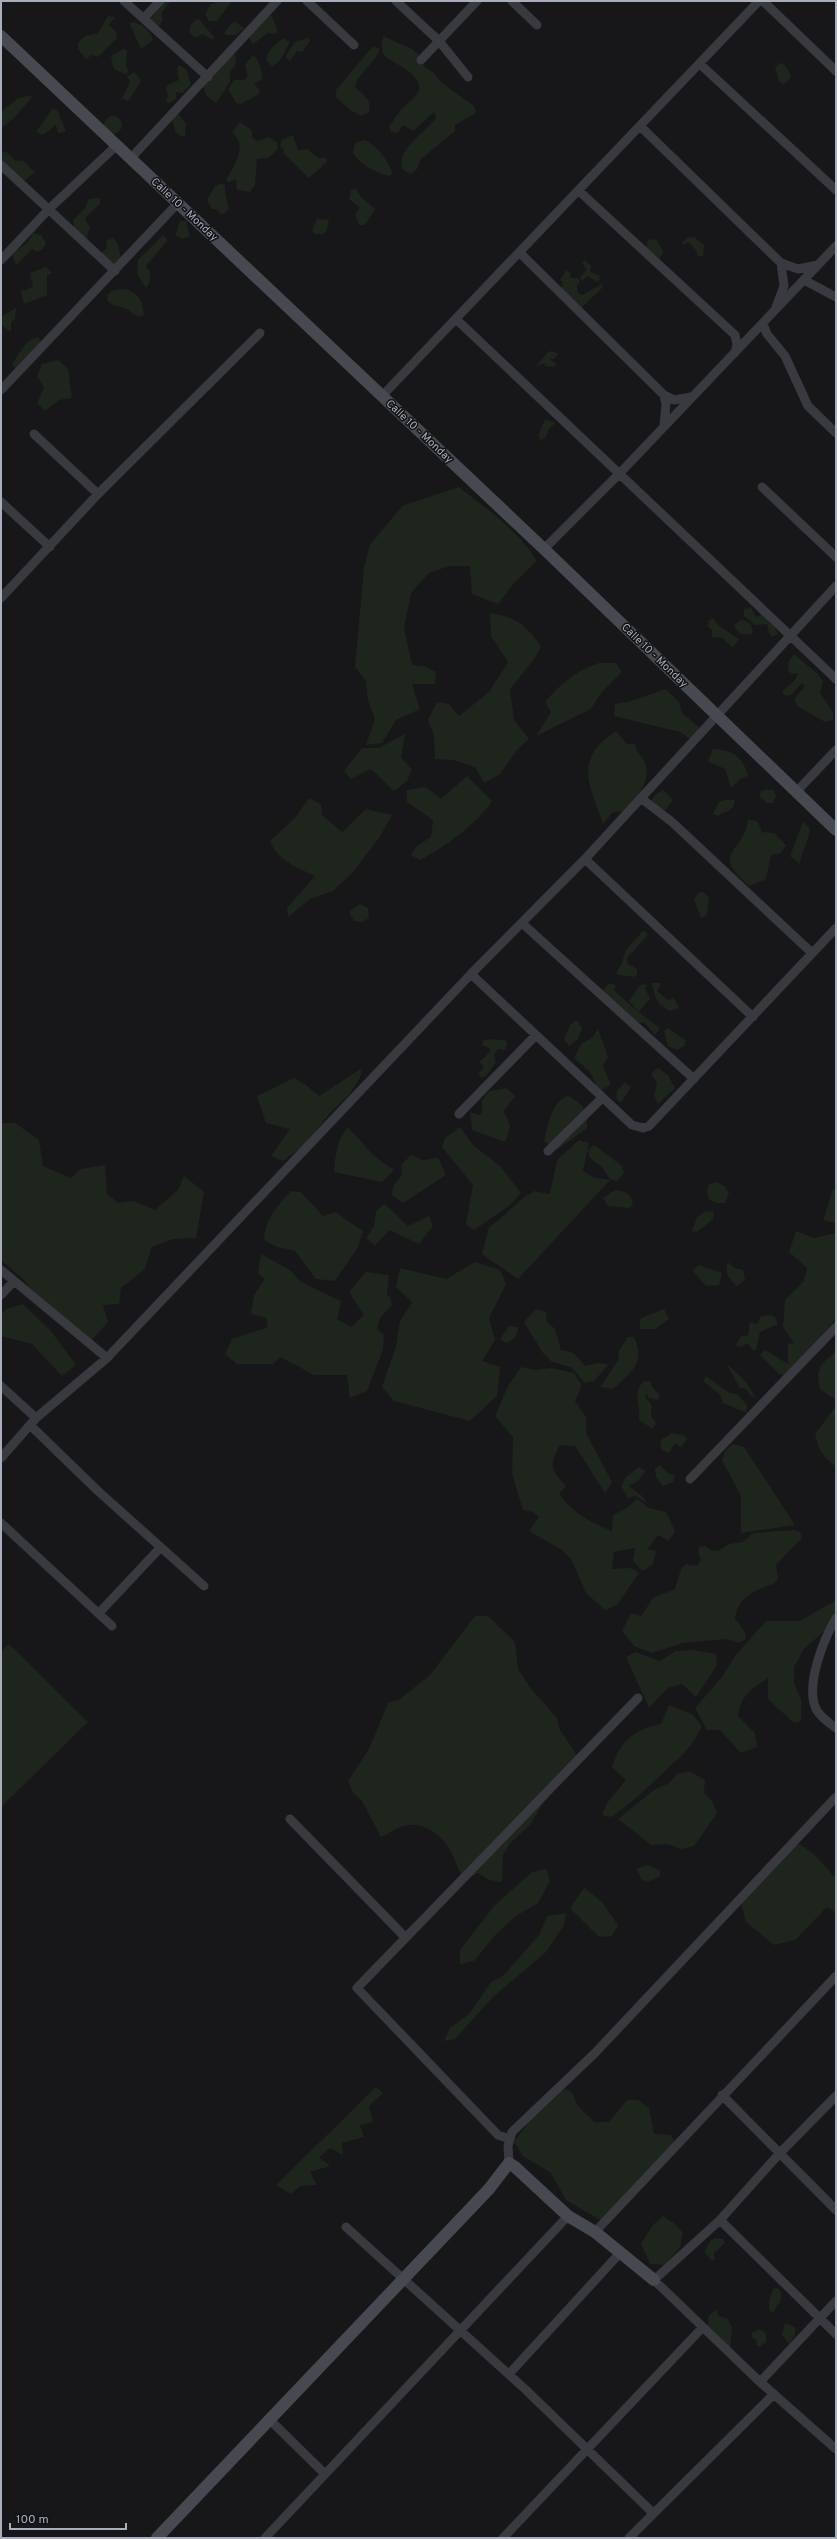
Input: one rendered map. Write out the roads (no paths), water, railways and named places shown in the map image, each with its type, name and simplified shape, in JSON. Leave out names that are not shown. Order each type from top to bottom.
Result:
[{"type":"street","points":[[124,1],[208,77]]},
{"type":"street","points":[[144,18],[160,1]]},
{"type":"street","points":[[131,158],[208,77],[277,1]]},
{"type":"street","points":[[307,1],[354,46]]},
{"type":"street","points":[[396,1],[439,41],[468,77]]},
{"type":"street","points":[[421,60],[477,1]]},
{"type":"street","points":[[512,1],[537,25]]},
{"type":"street","points":[[382,396],[579,192],[759,1]]},
{"type":"street","points":[[763,1],[836,71]]},
{"type":"street","name":"Calle 10 - Monday","points":[[1,36],[544,549],[836,830]]},
{"type":"street","points":[[700,64],[836,190]]},
{"type":"street","points":[[640,126],[781,263],[798,269],[819,265]]},
{"type":"street","points":[[1,260],[49,209],[117,145]]},
{"type":"street","points":[[1,165],[115,271]]},
{"type":"street","points":[[579,192],[735,335],[737,342],[735,353]]},
{"type":"street","points":[[1,390],[178,203]]},
{"type":"street","points":[[544,549],[620,474],[691,397],[753,335],[836,246]]},
{"type":"street","points":[[520,253],[664,395],[674,400],[691,397]]},
{"type":"street","points":[[773,314],[784,286],[781,263]]},
{"type":"street","points":[[804,280],[836,297]]},
{"type":"street","points":[[456,319],[836,679]]},
{"type":"street","points":[[763,324],[767,334],[785,356],[808,406],[836,433]]},
{"type":"street","points":[[1,598],[98,494],[260,333]]},
{"type":"street","points":[[735,335],[753,335]]},
{"type":"street","points":[[664,395],[666,404],[664,426]]},
{"type":"street","points":[[34,434],[98,494]]},
{"type":"street","points":[[762,487],[836,557]]},
{"type":"street","points":[[1,502],[50,547]]},
{"type":"street","points":[[1,1458],[36,1418],[107,1358],[471,974],[523,924],[642,799],[716,715],[791,637],[836,586]]},
{"type":"street","points":[[796,792],[836,750]]},
{"type":"street","points":[[642,799],[672,822],[812,953]]},
{"type":"street","points":[[585,859],[753,1017]]},
{"type":"street","points":[[523,924],[694,1079]]},
{"type":"street","points":[[471,974],[632,1125],[643,1128],[649,1126],[836,928]]},
{"type":"street","points":[[459,1114],[536,1035]]},
{"type":"street","points":[[548,1151],[602,1098]]},
{"type":"street","points":[[1,1270],[107,1358]]},
{"type":"street","points":[[1,1294],[14,1281]]},
{"type":"street","points":[[690,1479],[836,1327]]},
{"type":"street","points":[[1,1386],[36,1418]]},
{"type":"street","points":[[30,1425],[160,1548],[204,1586]]},
{"type":"street","points":[[1,1523],[112,1626]]},
{"type":"street","points":[[98,1614],[160,1548]]},
{"type":"street","points":[[836,1618],[819,1657],[814,1679],[814,1703],[817,1711],[836,1728]]},
{"type":"street","points":[[510,2139],[498,2135],[357,1988],[638,1698]]},
{"type":"street","points":[[157,2538],[489,2189],[508,2163],[508,2146],[512,2132],[595,2053],[836,1797]]},
{"type":"street","points":[[290,1820],[406,1936]]},
{"type":"street","points":[[595,2232],[722,2095],[836,1976]]},
{"type":"street","points":[[722,2095],[836,2210]]},
{"type":"street","points":[[654,2280],[720,2220],[779,2154],[836,2096]]},
{"type":"street","points":[[508,2163],[516,2167],[568,2216],[595,2232],[654,2280],[760,2382],[836,2449]]},
{"type":"street","points":[[265,2538],[568,2216]]},
{"type":"street","points":[[720,2220],[836,2334]]},
{"type":"street","points":[[346,2227],[509,2374],[588,2449],[652,2513]]},
{"type":"street","points":[[509,2374],[620,2253]]},
{"type":"street","points":[[760,2382],[836,2301]]},
{"type":"street","points":[[503,2538],[702,2327]]},
{"type":"street","points":[[629,2538],[652,2513],[774,2394]]},
{"type":"street","points":[[270,2420],[325,2474]]}]
